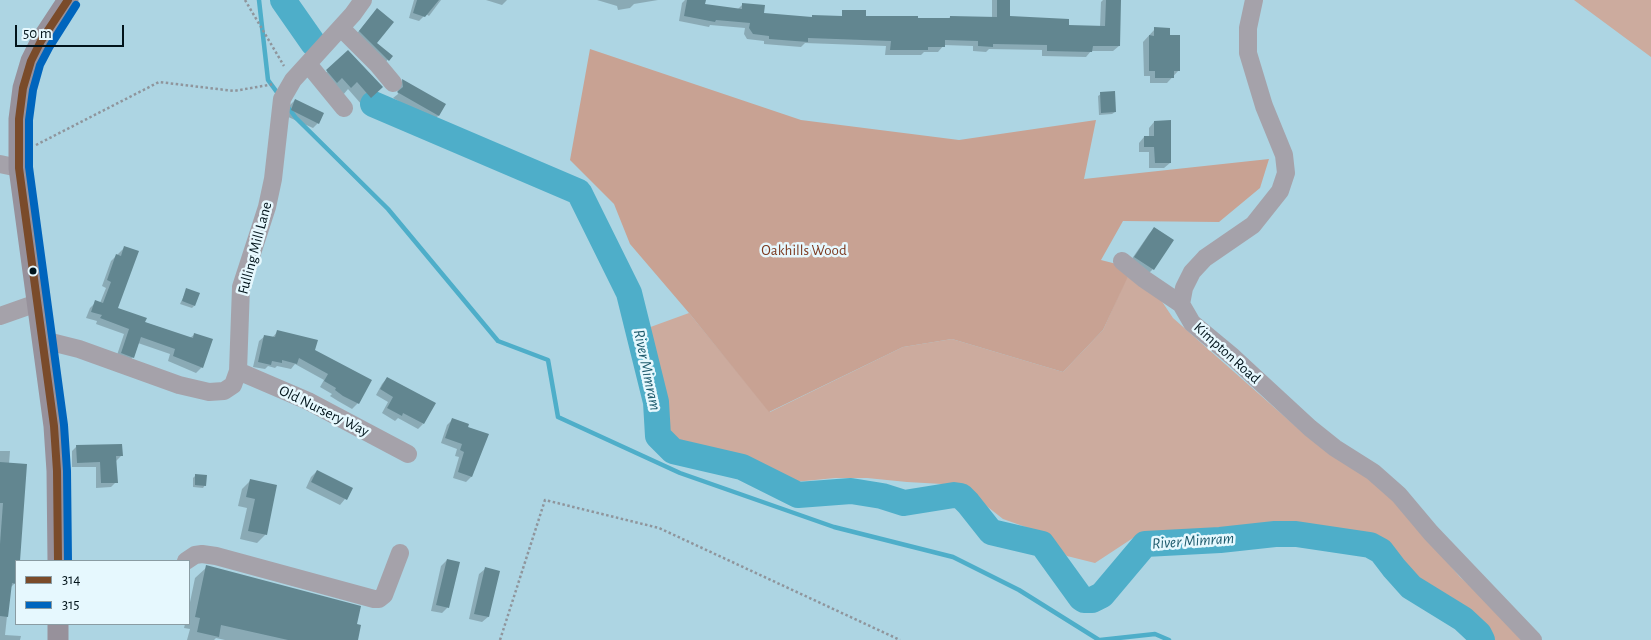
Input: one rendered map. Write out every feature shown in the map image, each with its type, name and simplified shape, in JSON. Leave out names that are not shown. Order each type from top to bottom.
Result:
[{"type":"main road","points":[[58,560],[57,471],[54,426],[43,340],[13,162],[23,88],[31,61],[41,40],[68,0]]},
{"type":"main road","points":[[58,625],[58,640]]},
{"type":"street","points":[[1122,261],[1144,279],[1181,304],[1184,288],[1192,272],[1205,258],[1253,225],[1280,191],[1286,173],[1284,155],[1264,106],[1248,54],[1248,28],[1254,0]]},
{"type":"street","name":"Fulling Mill Lane","points":[[238,371],[241,287],[267,207],[273,179],[282,99],[293,80],[340,28],[358,3]]},
{"type":"street","points":[[340,28],[378,65],[393,83]]},
{"type":"street","points":[[308,64],[344,108]]},
{"type":"street","points":[[0,316],[37,303]]},
{"type":"street","name":"Kimpton Road","points":[[1181,304],[1192,323],[1233,357],[1310,428],[1336,448],[1373,472],[1399,495],[1430,533],[1533,640]]},
{"type":"street","points":[[43,340],[79,350],[179,385],[209,392],[224,391],[233,385],[238,371]]},
{"type":"street","name":"Old Nursery Way","points":[[238,371],[308,401],[408,454]]},
{"type":"street","points":[[188,560],[202,554],[216,556],[374,599],[384,595],[400,553]]},
{"type":"path","points":[[13,162],[159,82],[234,91],[293,80],[245,0]]},
{"type":"path","points":[[500,640],[545,500],[659,528],[900,640]]},
{"type":"shaded area","points":[[1574,0],[1651,0],[1651,57]]},
{"type":"shaded area","points":[[1127,277],[1142,284],[1161,300],[1173,318],[1310,439],[1364,474],[1393,498],[1460,577],[1485,599],[1521,640],[1491,640],[1489,628],[1478,618],[1452,606],[1402,569],[1382,546],[1359,533],[1284,525],[1133,538],[1095,563],[1067,556],[1040,532],[1003,519],[960,485],[867,478],[835,478],[794,482],[752,461],[676,444],[668,431],[661,391],[645,329],[689,313],[770,412],[903,347],[952,339],[1063,372],[1103,330]]},
{"type":"green space","name":"Oakhills Wood","points":[[590,49],[801,120],[959,140],[1096,120],[1084,179],[1269,159],[1260,188],[1219,222],[1123,221],[1101,260],[1132,268],[1103,330],[1063,372],[952,339],[903,347],[769,412],[630,244],[614,204],[570,160]]},
{"type":"building","points":[[417,0],[439,0],[425,17],[413,13]]},
{"type":"building","points":[[687,0],[706,0],[705,4],[742,9],[742,3],[765,5],[764,13],[812,17],[812,15],[842,16],[842,10],[866,10],[866,16],[950,18],[950,16],[997,17],[997,0],[1010,0],[1010,16],[1069,19],[1069,25],[1105,26],[1106,0],[1121,0],[1120,46],[1093,46],[1092,52],[1047,51],[1047,45],[993,44],[993,47],[978,46],[978,41],[945,40],[945,47],[928,47],[928,50],[890,50],[891,41],[808,38],[808,42],[769,39],[769,36],[753,34],[749,28],[750,23],[716,20],[715,22],[684,16]]},
{"type":"building","points":[[377,8],[394,22],[377,43],[393,56],[389,61],[359,31]]},
{"type":"building","points":[[1154,27],[1170,28],[1170,35],[1180,35],[1180,71],[1174,71],[1174,78],[1155,78],[1155,71],[1149,71],[1149,35],[1154,36]]},
{"type":"building","points":[[348,50],[383,87],[371,98],[357,82],[351,88],[342,78],[337,83],[326,70]]},
{"type":"building","points":[[402,79],[446,104],[439,116],[397,92],[403,87]]},
{"type":"building","points":[[1115,91],[1116,112],[1101,113],[1100,92]]},
{"type":"building","points":[[295,99],[324,113],[319,124],[291,110]]},
{"type":"building","points":[[1171,120],[1171,163],[1155,163],[1154,147],[1144,147],[1144,136],[1154,136],[1154,121]]},
{"type":"building","points":[[1154,227],[1174,240],[1154,270],[1134,257]]},
{"type":"building","points":[[124,246],[139,251],[118,308],[147,318],[145,322],[193,338],[194,333],[213,339],[203,368],[173,356],[175,349],[141,337],[134,358],[121,353],[129,329],[100,318],[102,315],[91,312],[95,300],[103,303],[111,282],[107,280],[116,254],[121,256]]},
{"type":"building","points":[[186,288],[200,293],[195,306],[182,301]]},
{"type":"building","points":[[277,330],[318,340],[315,350],[372,380],[359,404],[343,396],[335,390],[336,388],[324,381],[328,374],[299,358],[297,364],[282,360],[282,363],[272,361],[271,365],[258,362],[264,335],[275,337]]},
{"type":"building","points":[[387,377],[436,403],[424,424],[403,413],[402,416],[387,408],[393,397],[380,389]]},
{"type":"building","points":[[452,418],[469,424],[468,427],[489,434],[472,477],[458,472],[464,452],[460,450],[462,444],[445,438]]},
{"type":"building","points":[[122,444],[123,456],[116,456],[118,483],[101,483],[100,462],[77,463],[76,445]]},
{"type":"building","points":[[0,462],[27,464],[20,560],[15,560],[15,584],[12,583],[8,617],[0,616],[0,544],[3,503],[0,503]]},
{"type":"building","points":[[317,470],[353,488],[347,500],[311,482]]},
{"type":"building","points":[[195,474],[207,475],[206,486],[195,485]]},
{"type":"building","points":[[250,479],[277,485],[267,535],[248,531],[255,499],[246,497]]},
{"type":"building","points":[[447,559],[460,562],[449,608],[436,605]]},
{"type":"building","points":[[206,565],[361,606],[357,624],[361,625],[358,640],[288,640],[221,625],[219,637],[197,632],[200,618],[195,617]]},
{"type":"building","points":[[485,567],[500,571],[489,617],[474,614]]},
{"type":"waterway","points":[[259,0],[268,80],[279,95]]},
{"type":"waterway","name":"River Mimram","points":[[283,0],[313,43]]},
{"type":"waterway","name":"River Mimram","points":[[373,104],[579,192],[629,293],[656,402],[658,436],[673,451],[742,467],[798,495],[851,491],[882,496],[904,503],[954,495],[961,496],[991,532],[1042,544],[1084,600],[1092,600],[1102,595],[1145,544],[1296,534],[1370,545],[1381,551],[1411,587],[1463,619],[1479,634],[1482,640]]},
{"type":"waterway","points":[[287,106],[296,118],[388,209],[498,341],[548,360],[558,417],[680,473],[834,527],[953,557],[1019,590],[1099,640]]},
{"type":"waterway","points":[[1100,640],[1155,634],[1169,640]]},
{"type":"transit line","name":"314","points":[[58,560],[57,471],[54,426],[19,168],[19,119],[23,88],[31,61],[41,41],[68,0]]},
{"type":"transit line","name":"315","points":[[68,560],[67,471],[64,425],[29,167],[29,120],[33,90],[40,65],[76,5]]}]
